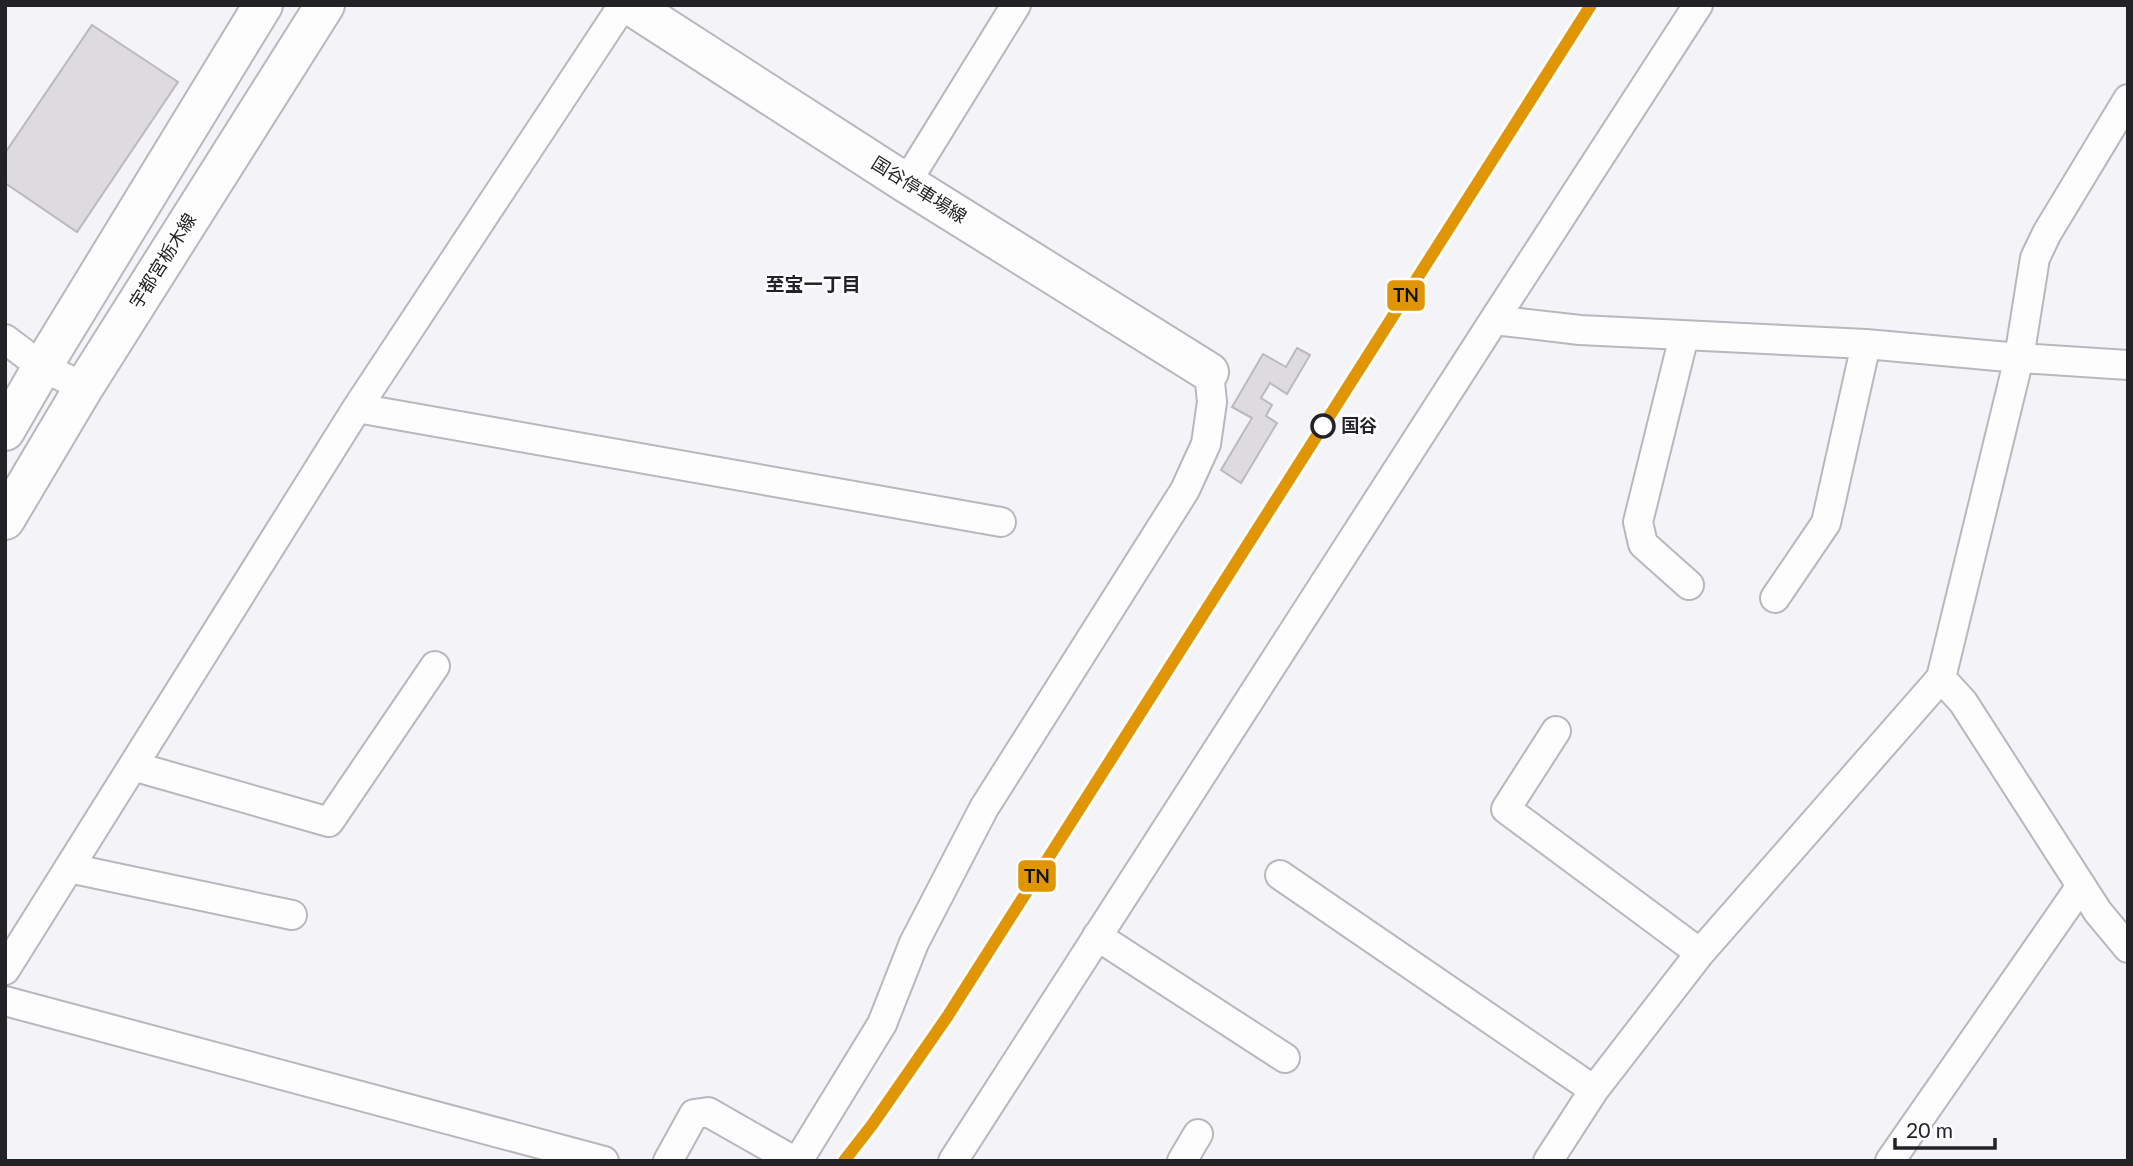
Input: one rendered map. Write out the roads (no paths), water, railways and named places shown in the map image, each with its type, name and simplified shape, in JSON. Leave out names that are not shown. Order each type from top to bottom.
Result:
[{"type":"main road","points":[[5,431],[262,5]]},
{"type":"main road","name":"宇都宮栃木線","points":[[5,520],[84,387],[325,5]]},
{"type":"main road","name":"国谷停車場線","points":[[630,5],[906,183],[1209,372]]},
{"type":"street","points":[[5,970],[357,408],[623,5]]},
{"type":"street","points":[[906,183],[1016,5]]},
{"type":"street","points":[[953,1161],[1698,5]]},
{"type":"street","points":[[1548,1161],[1594,1090],[1700,953],[1941,678],[2019,358],[2035,258],[2047,233],[2128,99]]},
{"type":"street","points":[[1494,320],[1580,330],[1866,344],[2128,365]]},
{"type":"street","points":[[1684,336],[1638,522],[1643,544],[1689,585]]},
{"type":"street","points":[[5,339],[42,367],[84,387]]},
{"type":"street","points":[[1775,598],[1826,523],[1866,344]]},
{"type":"street","points":[[668,1161],[694,1114],[708,1112],[796,1161],[882,1024],[914,943],[985,808],[1185,490],[1206,444],[1212,402],[1209,372]]},
{"type":"street","points":[[357,408],[1002,522]]},
{"type":"street","points":[[133,766],[329,822],[435,666]]},
{"type":"street","points":[[1941,678],[1963,702],[2098,912],[2128,948]]},
{"type":"street","points":[[1556,731],[1506,809],[1700,953]]},
{"type":"street","points":[[69,868],[292,915]]},
{"type":"street","points":[[1280,874],[1594,1090]]},
{"type":"street","points":[[1890,1161],[2081,886]]},
{"type":"street","points":[[1097,936],[1285,1058]]},
{"type":"street","points":[[5,1002],[604,1161]]},
{"type":"street","points":[[1182,1161],[1198,1134]]},
{"type":"place","name":"国谷","points":[[1323,426]]},
{"type":"district","name":"至宝一丁目","points":[[813,284]]}]
